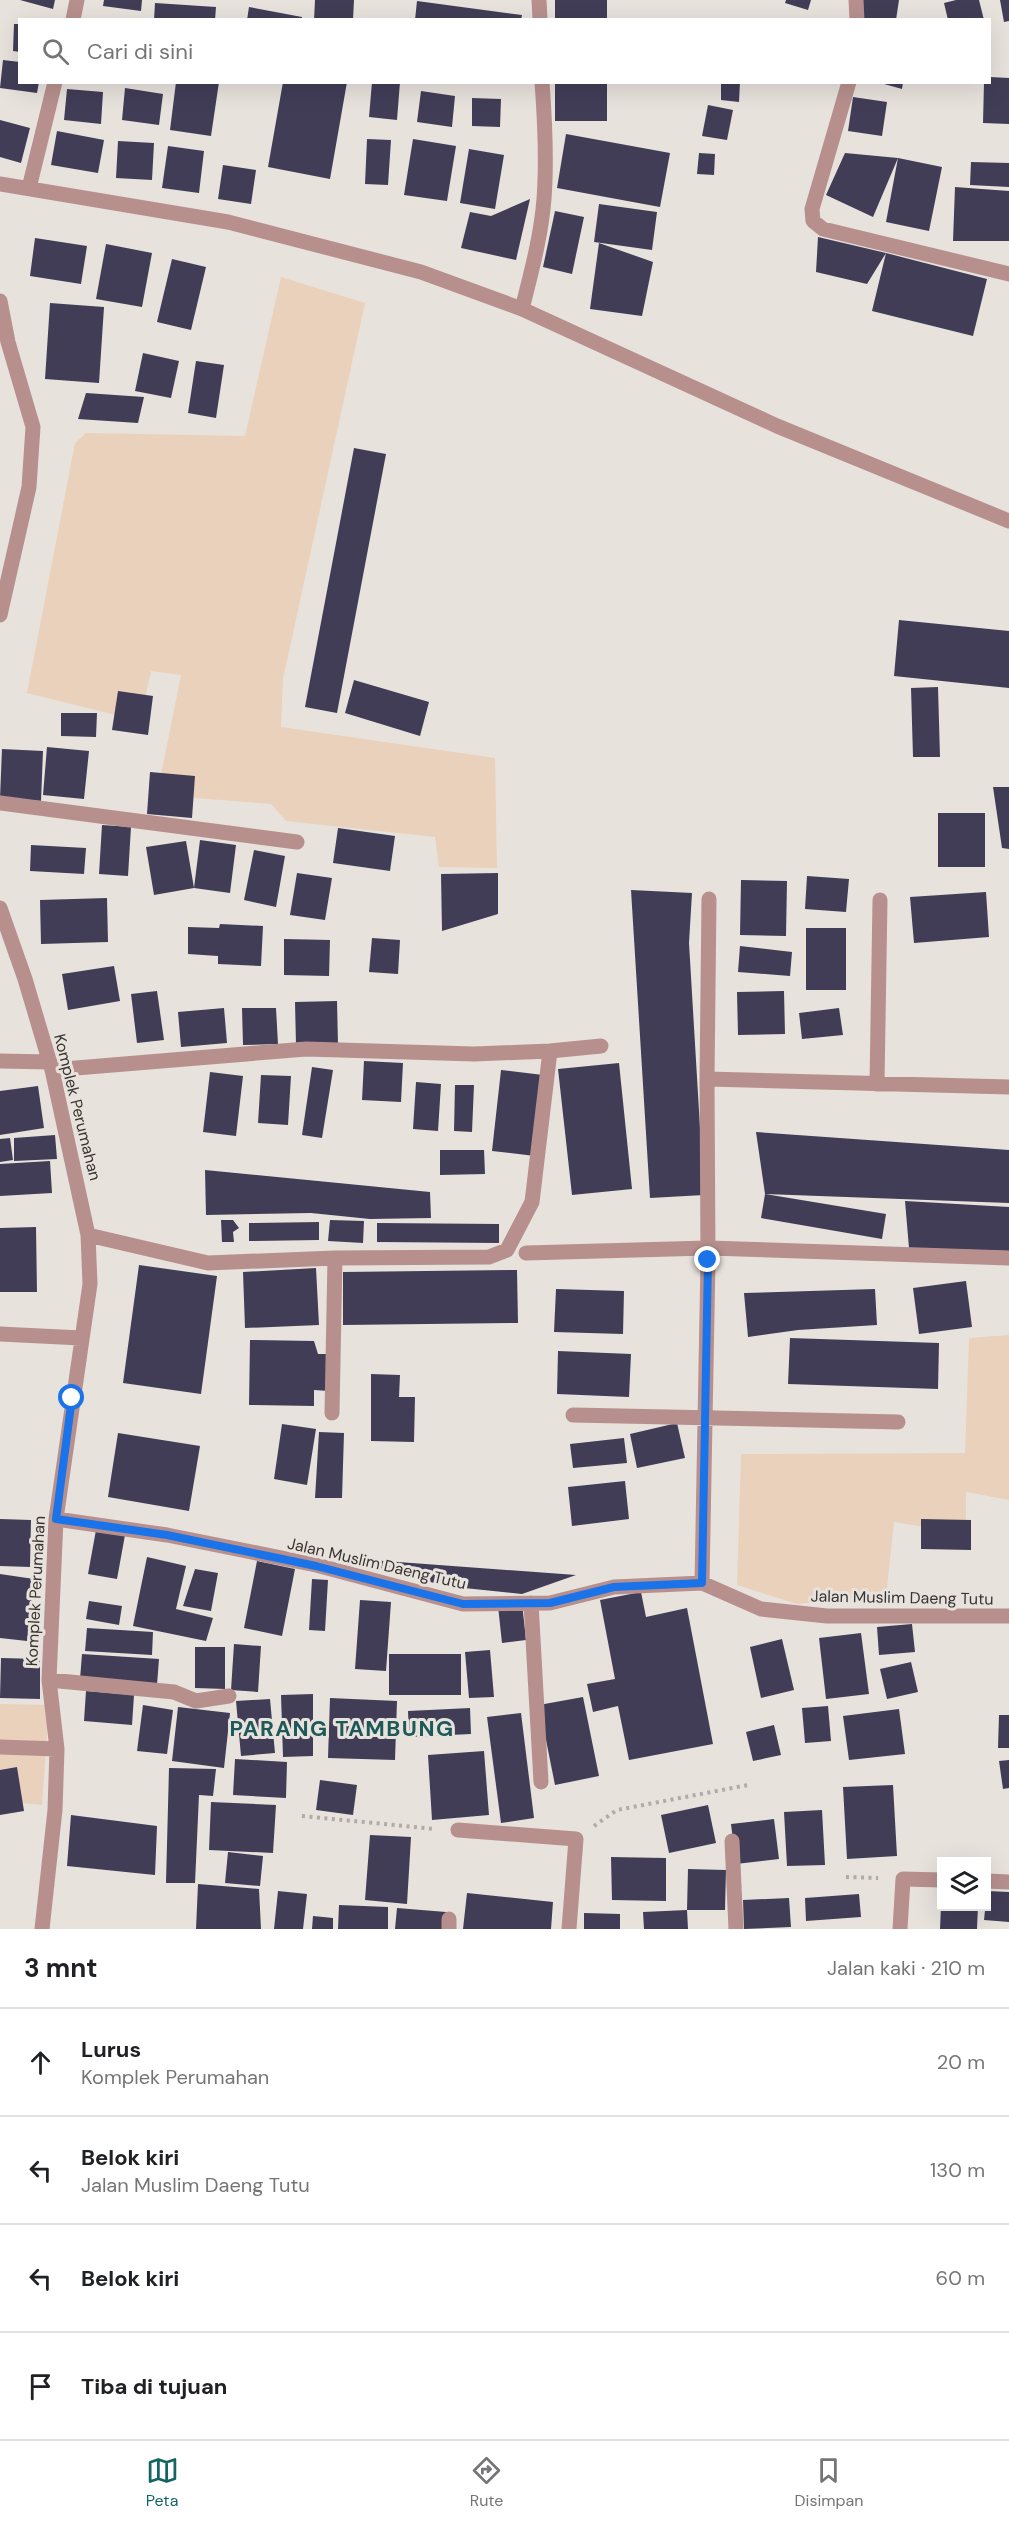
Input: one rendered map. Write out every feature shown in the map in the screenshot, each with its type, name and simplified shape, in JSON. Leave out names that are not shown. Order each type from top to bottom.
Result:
[{"type":"street","points":[[73,18],[77,0]]},
{"type":"street","points":[[539,0],[540,18]]},
{"type":"street","points":[[856,0],[857,18]]},
{"type":"street","points":[[29,188],[55,84]]},
{"type":"street","points":[[522,309],[537,252],[544,201],[546,145],[542,84]]},
{"type":"street","points":[[848,84],[812,209],[813,221],[823,229],[1009,274]]},
{"type":"street","points":[[0,184],[251,227],[421,272],[522,309],[777,426],[1009,521]]},
{"type":"street","points":[[0,301],[8,342],[33,427],[29,487],[0,615]]},
{"type":"street","points":[[0,803],[297,842]]},
{"type":"street","points":[[702,1583],[708,1248],[709,899]]},
{"type":"street","points":[[876,1083],[880,900]]},
{"type":"street","name":"Komplek Perumahan","points":[[0,908],[51,1066],[88,1235],[90,1284],[56,1519],[49,1680],[57,1749],[55,1810],[42,1929]]},
{"type":"street","points":[[0,1061],[51,1066],[306,1049],[474,1054],[550,1052],[601,1046]]},
{"type":"street","points":[[88,1235],[208,1263],[335,1258],[489,1257],[507,1250],[532,1202],[550,1052]]},
{"type":"street","points":[[707,1079],[1009,1087]]},
{"type":"street","points":[[526,1252],[708,1248],[1009,1258]]},
{"type":"street","points":[[332,1413],[335,1258]]},
{"type":"street","points":[[0,1334],[81,1338]]},
{"type":"street","points":[[573,1415],[706,1416],[898,1422]]},
{"type":"street","name":"Jalan Muslim Daeng Tutu","points":[[56,1519],[167,1535],[316,1566],[463,1604],[550,1603],[614,1587],[702,1583],[760,1609],[827,1616],[1009,1616]]},
{"type":"street","points":[[531,1603],[541,1782]]},
{"type":"street","points":[[49,1680],[174,1692],[196,1701],[229,1696]]},
{"type":"street","points":[[0,1747],[57,1749]]},
{"type":"street","points":[[458,1830],[576,1839],[569,1929]]},
{"type":"street","points":[[732,1841],[736,1929]]},
{"type":"street","points":[[900,1929],[903,1879],[937,1880]]},
{"type":"street","points":[[991,1881],[1009,1882]]},
{"type":"path","points":[[576,1839],[617,1810],[748,1785]]},
{"type":"path","points":[[302,1816],[458,1830]]},
{"type":"path","points":[[846,1877],[903,1879]]},
{"type":"shaded area","points":[[281,277],[365,303],[283,679],[281,727],[495,758],[497,868],[439,867],[435,837],[286,821],[271,804],[157,795],[181,675],[151,671],[140,721],[27,693],[75,443],[86,433],[245,436]]},
{"type":"shaded area","points":[[1009,1335],[1009,1500],[966,1492],[966,1534],[894,1522],[886,1597],[797,1604],[737,1585],[741,1454],[965,1453],[969,1338]]},
{"type":"shaded area","points":[[0,1704],[49,1705],[42,1805],[0,1801]]},
{"type":"building","points":[[20,0],[55,0],[53,9]]},
{"type":"building","points":[[104,0],[142,0],[141,11],[103,6]]},
{"type":"building","points":[[315,0],[354,0],[353,18],[314,18]]},
{"type":"building","points":[[555,0],[607,0],[607,18],[555,18]]},
{"type":"building","points":[[786,0],[811,0],[808,10],[785,3]]},
{"type":"building","points":[[863,0],[899,0],[896,18],[860,18]]},
{"type":"building","points":[[956,0],[979,0],[984,18],[948,18],[944,3]]},
{"type":"building","points":[[1000,0],[1009,0],[1009,21],[1004,22]]},
{"type":"building","points":[[417,1],[522,15],[521,18],[415,18]]},
{"type":"building","points":[[155,3],[216,7],[215,18],[154,18]]},
{"type":"building","points":[[249,7],[302,17],[302,18],[247,18]]},
{"type":"building","points":[[14,24],[18,24],[18,52],[13,51]]},
{"type":"building","points":[[3,60],[18,62],[18,84],[39,84],[37,93],[0,88]]},
{"type":"building","points":[[991,77],[1009,78],[1009,124],[983,123],[984,84],[991,84]]},
{"type":"building","points":[[176,84],[219,84],[211,136],[170,130]]},
{"type":"building","points":[[283,84],[347,84],[330,179],[268,167]]},
{"type":"building","points":[[372,84],[400,84],[397,120],[369,117]]},
{"type":"building","points":[[555,84],[607,84],[607,121],[555,121]]},
{"type":"building","points":[[721,84],[740,84],[739,102],[721,100]]},
{"type":"building","points":[[884,84],[903,84],[902,89]]},
{"type":"building","points":[[125,88],[163,94],[159,125],[122,120]]},
{"type":"building","points":[[67,89],[103,92],[101,124],[64,120]]},
{"type":"building","points":[[421,91],[455,96],[452,127],[417,122]]},
{"type":"building","points":[[853,97],[887,102],[882,136],[848,131]]},
{"type":"building","points":[[472,98],[501,99],[500,127],[472,126]]},
{"type":"building","points":[[708,105],[733,110],[727,140],[702,136]]},
{"type":"building","points":[[0,120],[30,128],[21,163],[0,157]]},
{"type":"building","points":[[57,131],[104,140],[98,173],[51,165]]},
{"type":"building","points":[[566,134],[670,153],[660,207],[557,188]]},
{"type":"building","points":[[367,139],[391,140],[388,185],[365,184]]},
{"type":"building","points":[[413,139],[456,146],[447,201],[404,195]]},
{"type":"building","points":[[118,141],[154,143],[152,180],[116,178]]},
{"type":"building","points":[[168,146],[204,151],[199,193],[162,188]]},
{"type":"building","points":[[469,149],[504,155],[495,209],[460,203]]},
{"type":"building","points":[[699,153],[715,154],[714,175],[697,174]]},
{"type":"building","points":[[845,153],[898,158],[873,217],[826,195]]},
{"type":"building","points":[[898,158],[942,167],[929,231],[886,222]]},
{"type":"building","points":[[971,162],[1009,163],[1009,187],[970,185]]},
{"type":"building","points":[[223,165],[256,170],[251,204],[218,199]]},
{"type":"building","points":[[955,187],[1009,191],[1009,241],[953,241]]},
{"type":"building","points":[[530,199],[516,260],[461,248],[470,212],[491,216]]},
{"type":"building","points":[[599,204],[657,212],[652,250],[594,242]]},
{"type":"building","points":[[555,211],[584,217],[572,274],[543,267]]},
{"type":"building","points":[[818,237],[886,253],[867,284],[816,272]]},
{"type":"building","points":[[35,238],[87,246],[81,284],[30,276]]},
{"type":"building","points":[[599,243],[653,262],[642,316],[590,309]]},
{"type":"building","points":[[106,244],[152,253],[142,307],[96,299]]},
{"type":"building","points":[[886,253],[987,279],[973,336],[872,311]]},
{"type":"building","points":[[172,259],[206,267],[191,330],[157,322]]},
{"type":"building","points":[[50,303],[104,307],[99,383],[45,379]]},
{"type":"building","points":[[143,353],[179,361],[171,398],[135,391]]},
{"type":"building","points":[[196,361],[224,365],[216,418],[188,413]]},
{"type":"building","points":[[86,393],[144,397],[138,423],[78,419]]},
{"type":"building","points":[[354,448],[386,454],[337,713],[305,707]]},
{"type":"building","points":[[899,620],[1009,631],[1009,688],[894,676]]},
{"type":"building","points":[[354,680],[429,702],[420,736],[345,713]]},
{"type":"building","points":[[938,687],[940,757],[913,757],[911,688]]},
{"type":"building","points":[[118,691],[153,696],[148,735],[112,730]]},
{"type":"building","points":[[61,713],[97,713],[96,737],[61,736]]},
{"type":"building","points":[[47,747],[89,751],[84,799],[43,795]]},
{"type":"building","points":[[2,749],[43,751],[41,801],[0,798]]},
{"type":"building","points":[[150,772],[195,776],[192,818],[147,814]]},
{"type":"building","points":[[993,787],[1009,787],[1009,849],[1002,848]]},
{"type":"building","points":[[938,813],[985,813],[985,867],[938,867]]},
{"type":"building","points":[[102,825],[131,827],[128,876],[99,874]]},
{"type":"building","points":[[338,828],[395,836],[390,871],[333,863]]},
{"type":"building","points":[[200,840],[236,845],[230,893],[194,888]]},
{"type":"building","points":[[186,841],[194,888],[154,895],[146,847]]},
{"type":"building","points":[[31,845],[86,848],[84,874],[30,871]]},
{"type":"building","points":[[254,850],[285,856],[276,907],[244,900]]},
{"type":"building","points":[[297,873],[332,878],[325,920],[290,915]]},
{"type":"building","points":[[498,873],[498,914],[442,931],[441,874]]},
{"type":"building","points":[[807,876],[849,879],[846,912],[805,909]]},
{"type":"building","points":[[741,880],[787,881],[786,936],[740,935]]},
{"type":"building","points":[[631,890],[692,893],[689,943],[704,1195],[650,1198]]},
{"type":"building","points":[[986,892],[989,937],[914,943],[910,897]]},
{"type":"building","points":[[107,898],[108,942],[41,944],[40,900]]},
{"type":"building","points":[[220,924],[263,926],[261,966],[218,964],[218,956],[188,954],[188,927],[219,928]]},
{"type":"building","points":[[806,928],[846,928],[846,990],[806,990]]},
{"type":"building","points":[[372,938],[400,940],[398,974],[369,972]]},
{"type":"building","points":[[284,939],[330,940],[329,976],[284,975]]},
{"type":"building","points":[[740,946],[792,952],[790,976],[738,972]]},
{"type":"building","points":[[114,966],[120,1001],[68,1010],[62,974]]},
{"type":"building","points":[[157,991],[164,1040],[137,1043],[131,994]]},
{"type":"building","points":[[784,991],[785,1034],[738,1035],[737,992]]},
{"type":"building","points":[[337,1001],[338,1045],[296,1045],[295,1002]]},
{"type":"building","points":[[224,1008],[227,1043],[181,1047],[178,1012]]},
{"type":"building","points":[[242,1008],[276,1008],[278,1044],[243,1045]]},
{"type":"building","points":[[839,1008],[843,1035],[802,1039],[799,1013]]},
{"type":"building","points":[[364,1061],[403,1063],[401,1102],[362,1100]]},
{"type":"building","points":[[619,1063],[632,1189],[572,1195],[558,1069]]},
{"type":"building","points":[[312,1067],[333,1070],[322,1138],[302,1135]]},
{"type":"building","points":[[501,1070],[543,1075],[535,1156],[492,1151]]},
{"type":"building","points":[[210,1072],[243,1076],[236,1136],[203,1132]]},
{"type":"building","points":[[261,1075],[291,1076],[288,1125],[258,1123]]},
{"type":"building","points":[[416,1082],[441,1084],[438,1131],[413,1129]]},
{"type":"building","points":[[455,1085],[474,1085],[472,1132],[454,1131]]},
{"type":"building","points":[[38,1086],[44,1128],[0,1135],[0,1091]]},
{"type":"building","points":[[756,1132],[1009,1150],[1009,1203],[765,1194]]},
{"type":"building","points":[[55,1135],[57,1159],[14,1161],[14,1138]]},
{"type":"building","points":[[10,1138],[13,1160],[0,1162],[0,1139]]},
{"type":"building","points":[[440,1150],[484,1150],[485,1174],[440,1175]]},
{"type":"building","points":[[50,1161],[52,1193],[0,1196],[0,1164]]},
{"type":"building","points":[[205,1170],[430,1192],[431,1218],[370,1219],[311,1213],[206,1215]]},
{"type":"building","points":[[765,1194],[886,1214],[882,1239],[761,1218]]},
{"type":"building","points":[[905,1201],[1009,1207],[1009,1251],[909,1248]]},
{"type":"building","points":[[221,1220],[233,1220],[239,1228],[233,1232],[234,1242],[222,1242]]},
{"type":"building","points":[[330,1220],[364,1221],[363,1243],[328,1241]]},
{"type":"building","points":[[319,1222],[319,1240],[249,1241],[249,1223]]},
{"type":"building","points":[[377,1223],[499,1224],[499,1243],[377,1242]]},
{"type":"building","points":[[36,1227],[37,1292],[0,1292],[0,1228]]},
{"type":"building","points":[[139,1265],[217,1276],[201,1394],[123,1383]]},
{"type":"building","points":[[316,1268],[319,1325],[245,1328],[243,1272]]},
{"type":"building","points":[[517,1270],[518,1323],[343,1325],[343,1272]]},
{"type":"building","points":[[966,1281],[972,1327],[919,1334],[913,1288]]},
{"type":"building","points":[[556,1289],[624,1291],[623,1334],[554,1332]]},
{"type":"building","points":[[875,1289],[877,1325],[798,1330],[748,1337],[744,1293]]},
{"type":"building","points":[[790,1338],[939,1343],[938,1389],[788,1384]]},
{"type":"building","points":[[250,1340],[314,1341],[318,1354],[329,1354],[329,1391],[314,1390],[314,1406],[249,1405]]},
{"type":"building","points":[[558,1351],[631,1354],[629,1397],[557,1394]]},
{"type":"building","points":[[371,1374],[400,1375],[399,1397],[415,1397],[414,1442],[371,1441]]},
{"type":"building","points":[[677,1423],[685,1458],[637,1468],[630,1434]]},
{"type":"building","points":[[282,1424],[316,1429],[307,1485],[274,1479]]},
{"type":"building","points":[[319,1432],[344,1433],[342,1498],[315,1498]]},
{"type":"building","points":[[118,1433],[200,1446],[189,1511],[108,1497]]},
{"type":"building","points":[[624,1438],[627,1463],[573,1468],[570,1444]]},
{"type":"building","points":[[625,1481],[629,1519],[572,1526],[568,1487]]},
{"type":"building","points":[[0,1519],[31,1520],[30,1567],[0,1566]]},
{"type":"building","points":[[921,1519],[971,1520],[971,1550],[921,1549]]},
{"type":"building","points":[[96,1530],[125,1535],[117,1579],[88,1574]]},
{"type":"building","points":[[147,1557],[186,1566],[176,1609],[213,1618],[206,1641],[133,1626]]},
{"type":"building","points":[[344,1558],[576,1575],[522,1594],[445,1586]]},
{"type":"building","points":[[257,1561],[295,1569],[282,1636],[244,1628]]},
{"type":"building","points":[[195,1569],[218,1573],[211,1611],[183,1606]]},
{"type":"building","points":[[0,1574],[34,1579],[27,1641],[0,1638]]},
{"type":"building","points":[[312,1579],[328,1580],[325,1631],[309,1630]]},
{"type":"building","points":[[641,1592],[646,1617],[687,1608],[713,1744],[629,1760],[618,1706],[593,1712],[587,1684],[615,1679],[600,1600]]},
{"type":"building","points":[[360,1600],[391,1602],[386,1671],[355,1669]]},
{"type":"building","points":[[89,1601],[122,1606],[119,1625],[86,1619]]},
{"type":"building","points":[[522,1603],[526,1640],[502,1643],[498,1606]]},
{"type":"building","points":[[912,1624],[915,1652],[879,1655],[877,1627]]},
{"type":"building","points":[[87,1628],[153,1632],[152,1655],[85,1651]]},
{"type":"building","points":[[861,1633],[869,1694],[826,1699],[819,1638]]},
{"type":"building","points":[[782,1639],[794,1690],[761,1698],[750,1647]]},
{"type":"building","points":[[234,1644],[261,1646],[258,1692],[231,1690]]},
{"type":"building","points":[[195,1647],[225,1647],[225,1689],[195,1688]]},
{"type":"building","points":[[490,1650],[494,1697],[469,1698],[465,1652]]},
{"type":"building","points":[[82,1654],[159,1659],[157,1685],[80,1679]]},
{"type":"building","points":[[389,1654],[461,1654],[461,1695],[389,1695]]},
{"type":"building","points":[[1,1658],[40,1659],[40,1699],[0,1698]]},
{"type":"building","points":[[911,1662],[918,1692],[887,1699],[880,1669]]},
{"type":"building","points":[[86,1691],[134,1695],[132,1725],[84,1721]]},
{"type":"building","points":[[313,1694],[313,1756],[283,1757],[281,1695]]},
{"type":"building","points":[[583,1697],[599,1776],[555,1785],[539,1705]]},
{"type":"building","points":[[330,1698],[397,1701],[395,1760],[328,1758]]},
{"type":"building","points":[[270,1699],[275,1753],[241,1756],[236,1701]]},
{"type":"building","points":[[143,1705],[173,1710],[167,1754],[137,1751]]},
{"type":"building","points":[[828,1706],[831,1741],[805,1743],[802,1708]]},
{"type":"building","points":[[178,1707],[230,1713],[224,1768],[172,1761]]},
{"type":"building","points":[[470,1708],[471,1734],[409,1737],[408,1711]]},
{"type":"building","points":[[899,1709],[905,1754],[849,1760],[843,1716]]},
{"type":"building","points":[[521,1713],[534,1818],[501,1823],[487,1717]]},
{"type":"building","points":[[999,1715],[1009,1715],[1009,1748],[998,1748]]},
{"type":"building","points":[[774,1725],[781,1755],[753,1761],[746,1732]]},
{"type":"building","points":[[484,1751],[489,1815],[432,1820],[428,1755]]},
{"type":"building","points":[[235,1759],[287,1762],[286,1798],[233,1795]]},
{"type":"building","points":[[1009,1760],[1009,1788],[1003,1789],[999,1761]]},
{"type":"building","points":[[17,1767],[24,1811],[0,1815],[0,1770]]},
{"type":"building","points":[[169,1768],[216,1769],[213,1796],[199,1795],[195,1883],[166,1883]]},
{"type":"building","points":[[320,1780],[357,1785],[353,1815],[316,1810]]},
{"type":"building","points":[[893,1785],[897,1856],[847,1859],[843,1787]]},
{"type":"building","points":[[211,1802],[276,1805],[273,1853],[209,1850]]},
{"type":"building","points":[[708,1805],[716,1843],[669,1853],[661,1815]]},
{"type":"building","points":[[822,1810],[825,1865],[787,1866],[784,1812]]},
{"type":"building","points":[[71,1815],[157,1826],[155,1875],[67,1866]]},
{"type":"building","points":[[774,1819],[779,1859],[736,1864],[731,1824]]},
{"type":"building","points":[[370,1835],[411,1837],[407,1904],[365,1900]]},
{"type":"building","points":[[228,1852],[263,1856],[260,1886],[225,1883]]},
{"type":"building","points":[[611,1857],[666,1858],[666,1901],[612,1900]]},
{"type":"building","points":[[688,1869],[726,1870],[725,1910],[687,1910]]},
{"type":"building","points":[[198,1884],[259,1889],[261,1929],[196,1929]]},
{"type":"building","points":[[278,1891],[307,1894],[303,1929],[274,1929]]},
{"type":"building","points":[[991,1891],[1009,1892],[1009,1922],[984,1920],[985,1911],[991,1911]]},
{"type":"building","points":[[467,1893],[553,1902],[551,1929],[463,1929]]},
{"type":"building","points":[[859,1894],[861,1917],[806,1921],[805,1898]]},
{"type":"building","points":[[789,1898],[791,1927],[744,1929],[743,1900]]},
{"type":"building","points":[[339,1905],[388,1907],[388,1929],[338,1929]]},
{"type":"building","points":[[397,1908],[446,1912],[445,1929],[395,1929]]},
{"type":"building","points":[[687,1910],[688,1929],[644,1929],[643,1912]]},
{"type":"building","points":[[941,1911],[978,1911],[977,1929],[940,1929]]},
{"type":"building","points":[[584,1913],[620,1914],[620,1929],[584,1929]]},
{"type":"building","points":[[313,1916],[333,1918],[333,1929],[312,1929]]},
{"type":"district","name":"PARANG TAMBUNG","points":[[342,1728]]},
{"type":"route","points":[[72,1398],[56,1519],[167,1535],[316,1566],[374,1579],[463,1604],[550,1603],[614,1587],[702,1583],[708,1260]]}]
